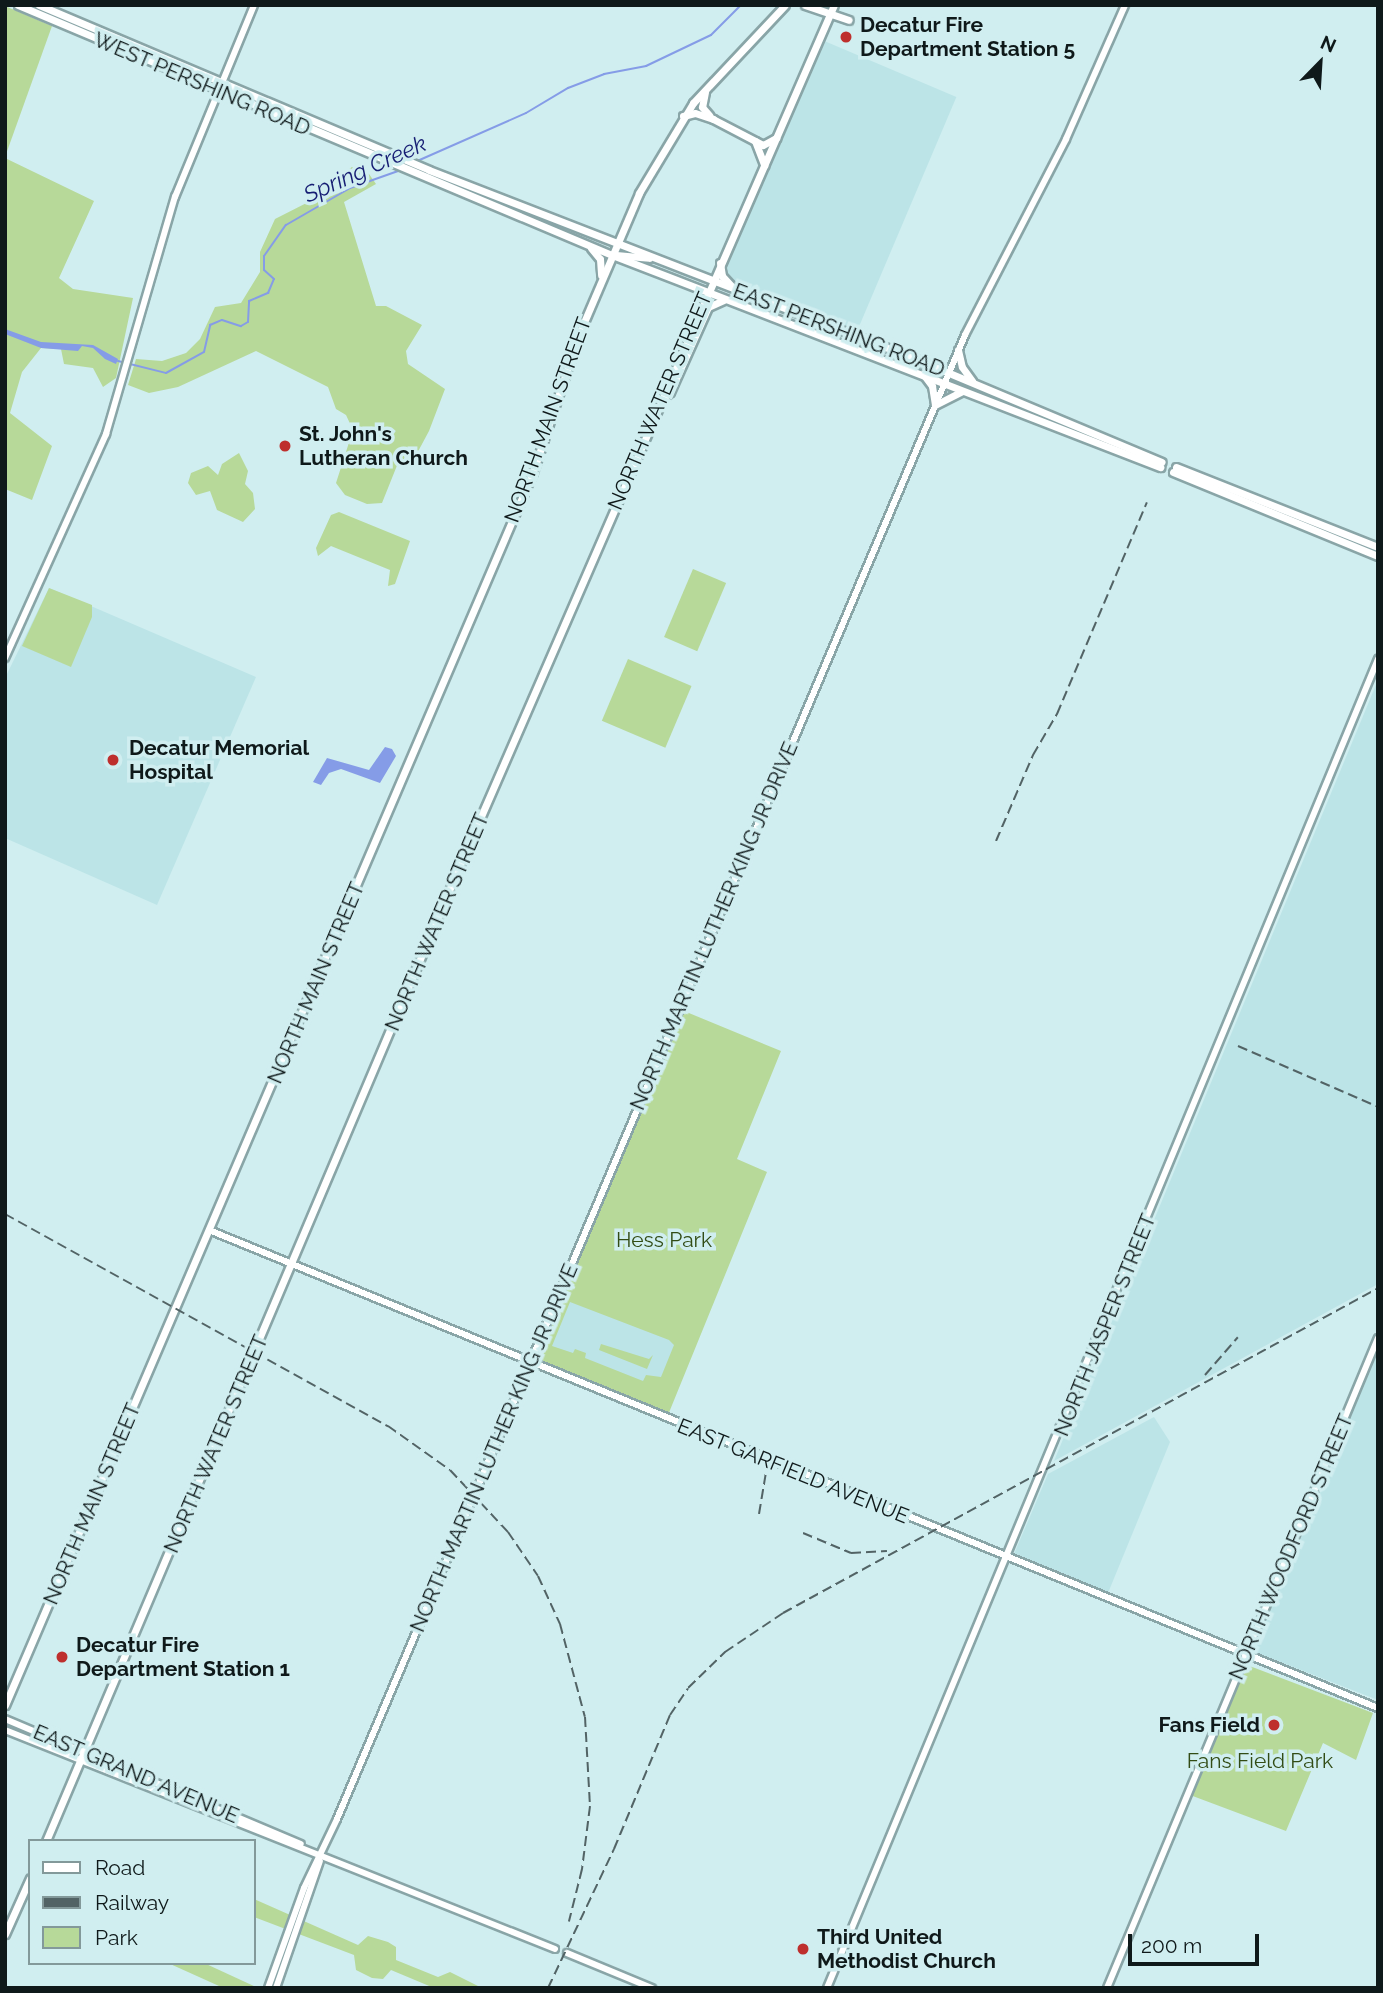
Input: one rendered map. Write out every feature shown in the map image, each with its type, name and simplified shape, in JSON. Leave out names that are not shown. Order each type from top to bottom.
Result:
[{"type":"main road","name":"WEST PERSHING ROAD","points":[[18,5],[612,255],[1161,464]]},
{"type":"main road","name":"WEST PERSHING ROAD","points":[[38,5],[399,157]]},
{"type":"main road","name":"NORTH MAIN STREET","points":[[5,1705],[536,464],[601,280],[625,224],[683,116],[785,5]]},
{"type":"main road","points":[[805,5],[832,10]]},
{"type":"main road","points":[[823,5],[832,10]]},
{"type":"main road","name":"NORTH WATER STREET","points":[[47,1839],[663,399],[706,292],[832,10]]},
{"type":"main road","points":[[58,23],[104,33]]},
{"type":"main road","points":[[706,88],[702,107],[713,118]]},
{"type":"main road","points":[[683,116],[695,113],[713,118],[767,145],[777,138]]},
{"type":"main road","points":[[755,141],[764,165]]},
{"type":"main road","name":"EAST PERSHING ROAD","points":[[399,157],[736,291],[972,381],[1161,464]]},
{"type":"main road","points":[[601,238],[625,224]]},
{"type":"main road","points":[[588,245],[600,259],[601,280]]},
{"type":"main road","points":[[612,255],[652,258]]},
{"type":"main road","points":[[720,261],[722,276],[736,291]]},
{"type":"main road","points":[[663,399],[670,392],[708,307],[727,300]]},
{"type":"main road","points":[[958,350],[962,367],[972,381]]},
{"type":"main road","points":[[923,373],[932,386],[935,405],[950,394],[966,391]]},
{"type":"main road","points":[[1378,547],[1175,470],[1378,556]]},
{"type":"main road","points":[[5,1934],[28,1882]]},
{"type":"street","points":[[5,658],[93,465],[120,390],[166,223],[254,5]]},
{"type":"street","name":"NORTH MARTIN LUTHER KING JR DRIVE","points":[[268,1988],[289,1923],[322,1854],[958,350],[1066,139],[1125,5]]},
{"type":"street","name":"NORTH JASPER STREET","points":[[827,1988],[1378,659]]},
{"type":"street","name":"EAST GARFIELD AVENUE","points":[[209,1230],[292,1267],[1378,1708]]},
{"type":"street","name":"NORTH WOODFORD STREET","points":[[1107,1988],[1378,1338]]},
{"type":"street","name":"EAST GRAND AVENUE","points":[[5,1719],[305,1847],[555,1949]]},
{"type":"street","name":"EAST GRAND AVENUE","points":[[5,1730],[80,1762],[305,1847]]},
{"type":"street","name":"NORTH MARTIN LUTHER KING JR DRIVE","points":[[276,1988],[322,1854]]},
{"type":"street","points":[[567,1954],[652,1988]]},
{"type":"shaded area","points":[[822,40],[956,97],[854,339],[719,282]]},
{"type":"shaded area","name":"Decatur Memorial Hospital","points":[[49,588],[256,677],[157,905],[5,838],[5,678]]},
{"type":"shaded area","points":[[1378,680],[1378,1284],[1054,1461]]},
{"type":"shaded area","points":[[564,1295],[694,1350],[666,1415],[536,1360]]},
{"type":"shaded area","points":[[1378,1351],[1378,1700],[1252,1651]]},
{"type":"shaded area","points":[[1154,1417],[1170,1442],[1108,1593],[1014,1554],[1048,1474]]},
{"type":"green space","points":[[5,6],[52,26],[5,157]]},
{"type":"green space","points":[[5,158],[94,201],[59,278],[73,289],[133,298],[116,378],[103,387],[93,368],[64,364],[61,349],[41,348],[22,372],[10,413],[52,446],[32,500],[5,489]]},
{"type":"green space","points":[[352,167],[369,174],[376,184],[344,202],[376,306],[386,306],[422,325],[406,351],[408,364],[445,389],[429,431],[414,459],[398,463],[382,503],[367,504],[345,495],[336,483],[353,430],[346,415],[336,409],[328,387],[256,351],[178,387],[149,393],[128,385],[136,359],[162,361],[186,353],[200,339],[215,307],[241,303],[260,272],[260,252],[275,219],[336,188],[337,177]]},
{"type":"green space","points":[[239,453],[248,471],[245,484],[253,493],[255,509],[243,522],[217,510],[210,491],[196,495],[188,483],[191,473],[208,466],[218,475],[222,464]]},
{"type":"green space","points":[[339,512],[410,541],[395,584],[388,586],[390,570],[331,546],[318,556],[316,548],[331,515]]},
{"type":"green space","points":[[693,569],[726,583],[697,651],[664,637]]},
{"type":"green space","points":[[49,588],[92,605],[92,617],[71,667],[22,646]]},
{"type":"green space","points":[[628,659],[692,686],[665,748],[602,721]]},
{"type":"green space","name":"Hess Park","points":[[684,1011],[781,1051],[737,1159],[767,1172],[668,1415],[536,1360]],"holes":[[[570,1302],[669,1340],[674,1345],[661,1377],[646,1375],[643,1381],[585,1358],[586,1353],[575,1349],[573,1353],[552,1346]]]},
{"type":"green space","points":[[601,1344],[649,1359],[653,1355],[647,1369],[599,1350]]},
{"type":"green space","name":"Fans Field Park","points":[[1247,1665],[1373,1713],[1356,1760],[1323,1743],[1286,1831],[1190,1795]]},
{"type":"green space","points":[[256,1900],[358,1945],[368,1936],[388,1942],[396,1947],[396,1960],[438,1977],[450,1972],[482,1988],[434,1988],[391,1970],[383,1979],[372,1978],[356,1970],[354,1955],[256,1918]]},
{"type":"green space","points":[[172,1965],[208,1965],[258,1988],[219,1986]]},
{"type":"water","points":[[5,329],[41,342],[93,345],[118,359],[116,364],[105,359],[93,348],[82,346],[78,351],[41,348],[5,334]]},
{"type":"water","points":[[385,747],[392,749],[396,756],[380,783],[341,769],[329,773],[321,785],[313,782],[327,758],[369,770]]},
{"type":"waterway","name":"Spring Creek","points":[[415,162],[526,113],[568,88],[604,74],[646,66],[711,35],[741,5]]},
{"type":"waterway","name":"Spring Creek","points":[[118,361],[166,373],[204,352],[210,325],[222,320],[241,326],[248,322],[249,301],[268,293],[274,279],[264,270],[264,256],[286,225],[350,188],[401,170]]},
{"type":"railway","points":[[996,841],[1033,755],[1057,714],[1147,502]]},
{"type":"railway","points":[[1238,1046],[1378,1107]]},
{"type":"railway","points":[[5,1214],[388,1426],[450,1470],[508,1532],[538,1576],[560,1624],[585,1717],[590,1806],[582,1869],[569,1921]]},
{"type":"railway","points":[[548,1988],[614,1849],[670,1715],[688,1688],[725,1652],[783,1613],[1378,1288]]},
{"type":"railway","points":[[1205,1375],[1238,1337]]},
{"type":"railway","points":[[759,1514],[767,1466]]},
{"type":"railway","points":[[803,1533],[851,1553],[887,1551]]},
{"type":"place","name":"Decatur Fire Department Station 5","points":[[846,37]]},
{"type":"place","name":"St. John's Lutheran Church","points":[[285,446]]},
{"type":"place","name":"Decatur Memorial Hospital","points":[[113,760]]},
{"type":"place","name":"Decatur Fire Department Station 1","points":[[62,1657]]},
{"type":"place","name":"Fans Field","points":[[1274,1725]]},
{"type":"place","name":"Third United Methodist Church","points":[[803,1949]]}]
